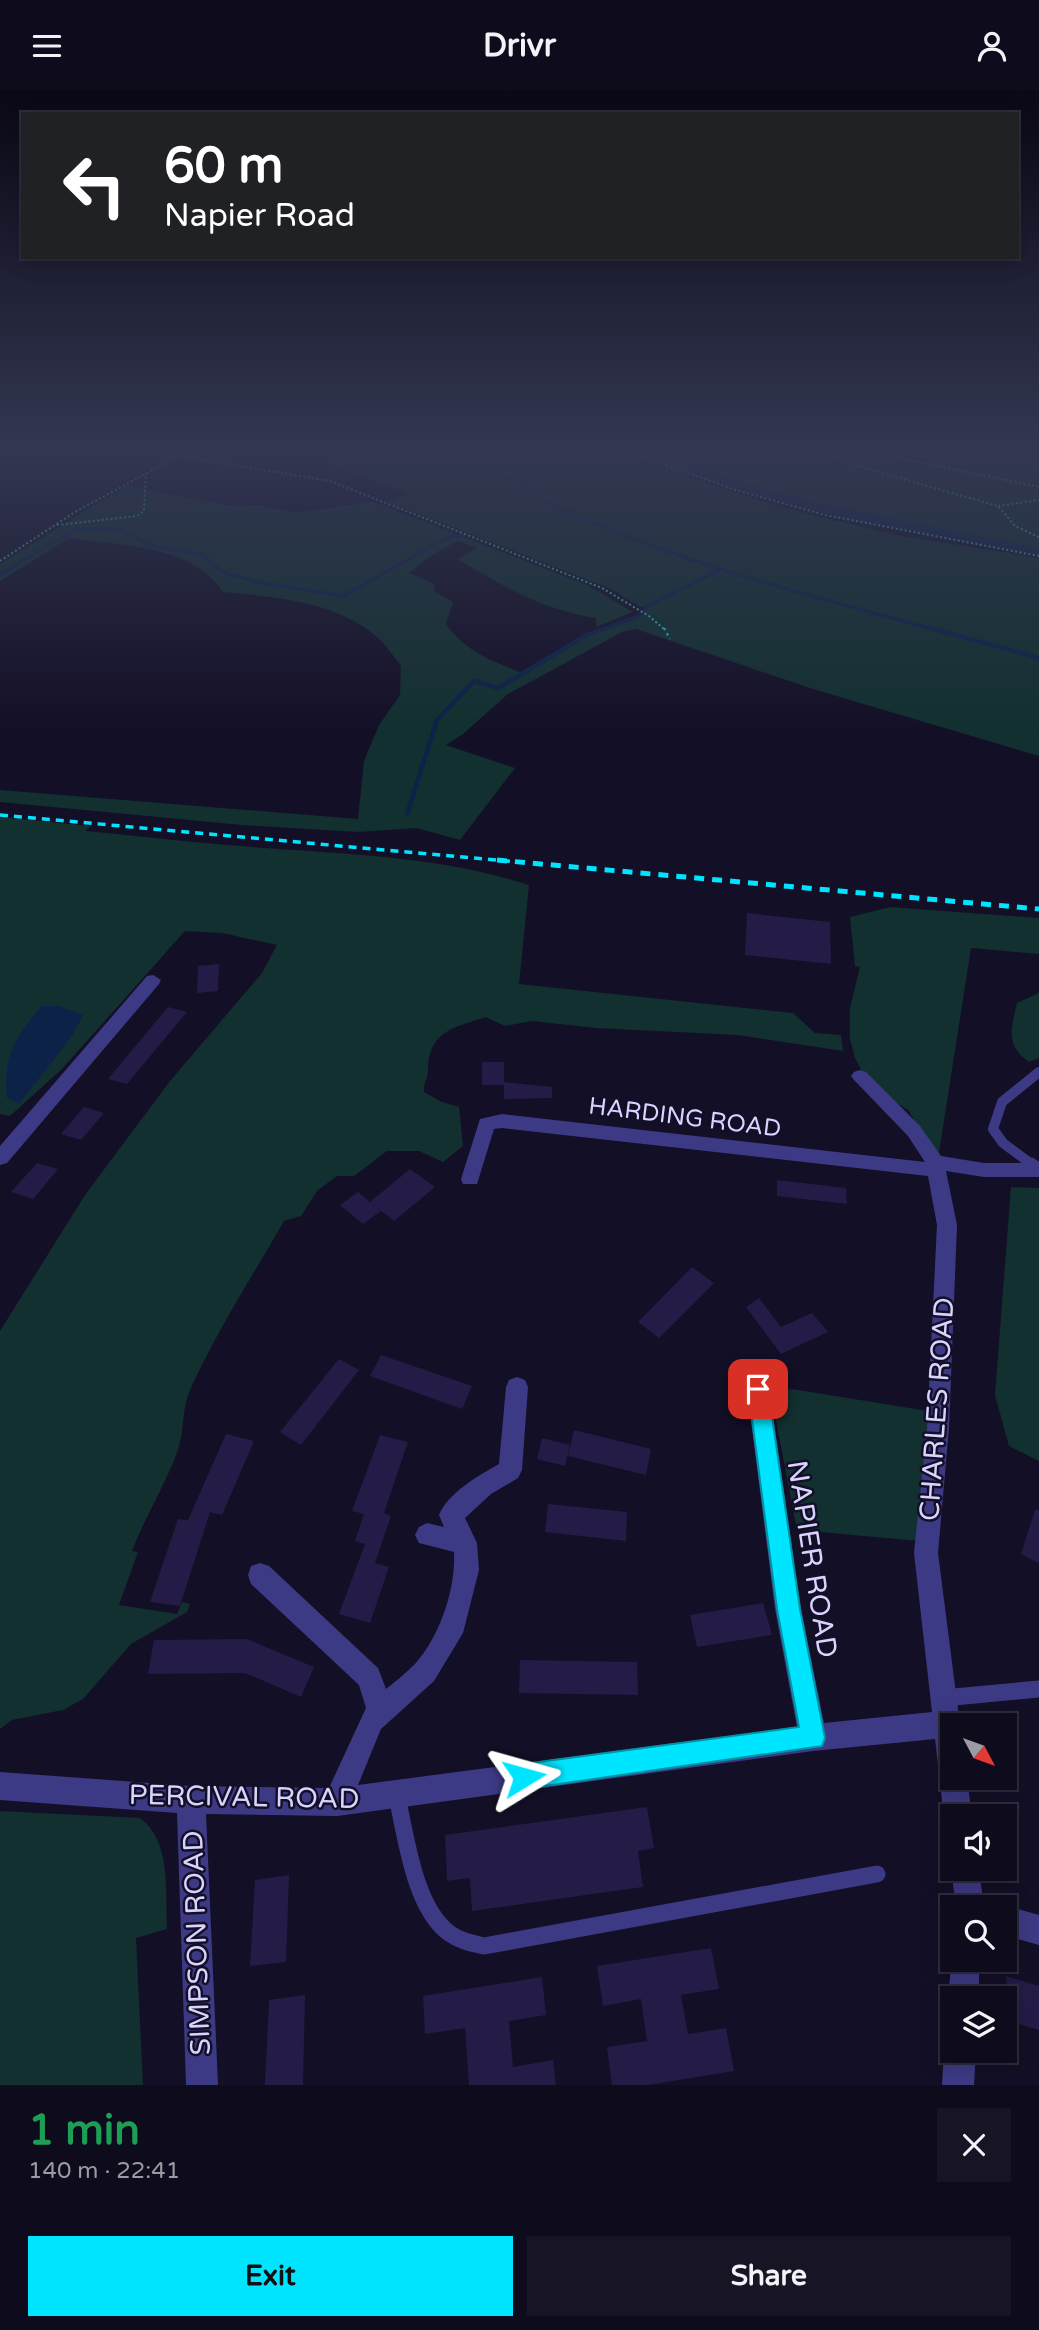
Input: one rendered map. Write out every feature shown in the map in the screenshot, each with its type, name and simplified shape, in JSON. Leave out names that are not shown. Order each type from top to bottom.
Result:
[{"type":"street","points":[[0,1158],[153,980]]},
{"type":"street","name":"CHARLES ROAD","points":[[860,1076],[914,1131],[935,1166],[947,1226],[938,1428],[926,1553],[945,1711]]},
{"type":"street","name":"HARDING ROAD","points":[[470,1179],[486,1124],[502,1121],[935,1166]]},
{"type":"street","points":[[935,1166],[1038,1170]]},
{"type":"street","points":[[337,1802],[372,1720],[425,1672],[450,1633],[467,1570],[465,1543],[451,1514],[483,1486],[510,1470],[517,1387]]},
{"type":"street","name":"NAPIER ROAD","points":[[758,1389],[788,1609],[813,1738]]},
{"type":"street","points":[[428,1535],[465,1543]]},
{"type":"street","points":[[260,1575],[369,1677],[381,1713]]},
{"type":"street","name":"PERCIVAL ROAD","points":[[0,1786],[191,1800],[337,1802],[813,1738],[945,1711]]},
{"type":"street","name":"SIMPSON ROAD","points":[[191,1800],[202,2085]]},
{"type":"street","points":[[1017,1924],[1039,1930]]},
{"type":"street","points":[[958,2085],[959,2063]]},
{"type":"lane","points":[[1038,1170],[1003,1143],[993,1129],[994,1115],[1002,1098],[1039,1072]]},
{"type":"lane","points":[[945,1711],[1039,1689]]},
{"type":"lane","points":[[397,1794],[422,1895],[432,1913],[438,1922],[460,1941],[484,1946],[877,1874]]},
{"type":"path","points":[[0,561],[24,545]]},
{"type":"path","points":[[493,545],[603,588],[649,616],[663,627],[670,639]]},
{"type":"path","points":[[982,545],[1039,556]]},
{"type":"green space","points":[[31,545],[58,545],[0,581],[0,564]]},
{"type":"green space","points":[[124,545],[451,545],[429,557],[409,573],[435,584],[434,591],[453,602],[446,624],[462,642],[490,660],[523,673],[587,635],[639,616],[648,606],[640,607],[611,589],[498,545],[959,545],[1039,558],[1039,756],[813,689],[636,629],[622,632],[508,694],[463,734],[446,745],[515,768],[460,840],[417,828],[358,832],[242,825],[0,802],[0,790],[358,819],[364,761],[379,725],[400,695],[401,666],[380,640],[343,615],[284,599],[223,592],[210,576],[194,565],[154,550]]},
{"type":"green space","points":[[469,545],[484,545],[585,584],[633,612],[596,627],[596,618],[559,609],[524,596],[458,559],[477,548]]},
{"type":"green space","points":[[1020,545],[1039,545],[1039,549]]},
{"type":"green space","points":[[0,817],[90,826],[86,831],[221,845],[366,855],[464,868],[497,876],[529,885],[519,984],[793,1013],[815,1033],[841,1035],[843,1051],[738,1035],[596,1028],[532,1021],[505,1026],[486,1017],[445,1033],[432,1047],[424,1092],[442,1102],[459,1107],[463,1146],[443,1162],[419,1151],[387,1151],[354,1176],[337,1176],[317,1191],[301,1216],[284,1221],[223,1326],[190,1390],[177,1453],[132,1551],[138,1552],[119,1605],[177,1614],[182,1602],[190,1604],[187,1612],[131,1644],[83,1699],[63,1710],[12,1720],[0,1729],[0,1331],[85,1195],[170,1081],[262,973],[277,945],[222,933],[185,931],[62,1069],[10,1116],[0,1114]]},
{"type":"green space","points":[[890,907],[1039,918],[1039,954],[971,948],[938,1159],[908,1110],[875,1089],[866,1079],[855,1058],[850,1039],[850,1008],[860,967],[855,966],[850,917]]},
{"type":"green space","points":[[1039,993],[1039,1058],[1029,1062],[1021,1056],[1013,1043],[1013,1021],[1017,1003]]},
{"type":"green space","points":[[1011,1187],[1039,1188],[1039,1461],[1009,1446],[995,1395]]},
{"type":"green space","points":[[792,1389],[928,1411],[920,1541],[797,1530],[774,1410],[783,1401],[782,1391]]},
{"type":"green space","points":[[0,1811],[140,1818],[157,1840],[165,1869],[167,1929],[136,1938],[143,2085],[0,2085]]},
{"type":"water","points":[[986,545],[1020,545],[1039,549],[1039,555]]},
{"type":"water","points":[[42,1006],[58,1006],[83,1015],[72,1036],[19,1104],[7,1098],[9,1059],[18,1037]]},
{"type":"building","points":[[747,913],[830,922],[831,964],[745,955]]},
{"type":"building","points":[[219,964],[218,991],[197,993],[198,966]]},
{"type":"building","points":[[168,1007],[187,1012],[127,1084],[108,1079]]},
{"type":"building","points":[[482,1062],[504,1062],[504,1082],[552,1087],[552,1098],[504,1099],[504,1085],[482,1085]]},
{"type":"building","points":[[84,1107],[104,1113],[81,1140],[61,1134]]},
{"type":"building","points":[[37,1163],[58,1169],[33,1199],[11,1192]]},
{"type":"building","points":[[410,1169],[435,1187],[394,1221],[370,1202]]},
{"type":"building","points":[[777,1180],[846,1188],[847,1204],[777,1196]]},
{"type":"building","points":[[358,1192],[381,1211],[363,1224],[340,1205]]},
{"type":"building","points":[[692,1267],[714,1283],[659,1338],[638,1322]]},
{"type":"building","points":[[759,1298],[781,1327],[812,1313],[828,1332],[781,1354],[746,1307]]},
{"type":"building","points":[[381,1355],[472,1386],[462,1409],[370,1376]]},
{"type":"building","points":[[339,1359],[359,1370],[301,1445],[280,1432]]},
{"type":"building","points":[[574,1430],[651,1449],[646,1475],[568,1456]]},
{"type":"building","points":[[226,1434],[254,1441],[222,1515],[210,1512],[180,1606],[150,1602],[178,1519],[188,1520]]},
{"type":"building","points":[[380,1435],[408,1442],[384,1513],[391,1516],[375,1563],[389,1567],[370,1623],[339,1614],[365,1544],[355,1541],[364,1514],[352,1511]]},
{"type":"building","points":[[542,1438],[570,1445],[565,1466],[537,1459]]},
{"type":"building","points":[[548,1504],[627,1512],[626,1541],[545,1532]]},
{"type":"building","points":[[1035,1510],[1039,1510],[1039,1563],[1021,1554]]},
{"type":"building","points":[[763,1603],[772,1635],[697,1647],[690,1615]]},
{"type":"building","points":[[247,1639],[314,1667],[301,1697],[245,1673],[148,1674],[154,1640]]},
{"type":"building","points":[[520,1660],[637,1662],[638,1695],[519,1693]]},
{"type":"building","points":[[647,1807],[654,1848],[638,1851],[643,1887],[472,1911],[470,1878],[447,1881],[445,1835]]},
{"type":"building","points":[[289,1875],[286,1962],[250,1966],[255,1880]]},
{"type":"building","points":[[711,1948],[719,1989],[681,1995],[688,2034],[726,2028],[734,2071],[648,2085],[612,2085],[607,2047],[647,2041],[641,1999],[603,2006],[597,1966]]},
{"type":"building","points":[[1006,1976],[1039,1986],[1039,2030],[1017,2023],[1017,1986],[1007,1986]]},
{"type":"building","points":[[542,1977],[546,2015],[509,2021],[513,2067],[553,2060],[556,2085],[469,2085],[465,2028],[425,2034],[423,1996]]},
{"type":"building","points":[[305,1995],[303,2085],[265,2085],[269,2000]]},
{"type":"waterway","points":[[0,575],[49,545]]},
{"type":"waterway","points":[[151,545],[201,554],[223,572],[256,582],[343,596],[434,545]]},
{"type":"waterway","points":[[650,545],[785,589],[936,630]]},
{"type":"waterway","points":[[601,630],[639,616],[649,605],[719,570]]},
{"type":"waterway","points":[[407,814],[437,720],[474,681],[498,688],[587,635],[606,628]]},
{"type":"waterway","points":[[930,628],[1039,658]]},
{"type":"railway","points":[[0,815],[517,862]]},
{"type":"railway","points":[[497,860],[1039,909]]},
{"type":"route","points":[[524,1777],[813,1738],[788,1609],[758,1389]]}]
